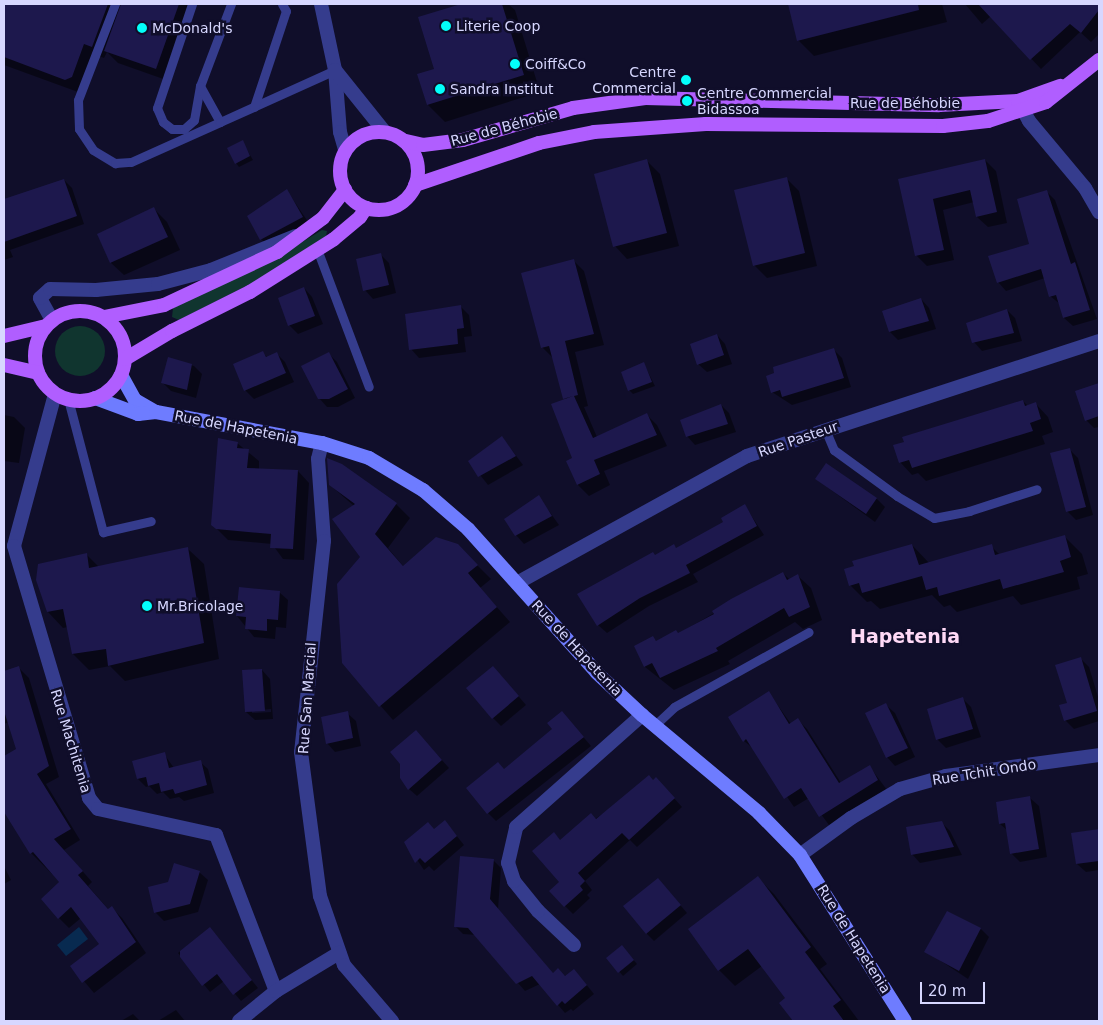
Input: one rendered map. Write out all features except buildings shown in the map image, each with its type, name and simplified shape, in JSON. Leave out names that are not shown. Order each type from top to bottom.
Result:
[{"type":"main road","name":"Rue de Béhobie","points":[[416,185],[539,143],[594,132],[706,124],[943,126],[988,121],[1077,80],[1099,60]]},
{"type":"main road","name":"Rue de Béhobie","points":[[406,141],[423,145],[463,140],[573,108],[645,98],[1020,106]]},
{"type":"main road","points":[[384,131],[406,141],[418,162],[416,185],[409,196],[390,209],[366,208],[345,190],[340,172],[345,150],[365,134],[384,131]]},
{"type":"main road","points":[[4,336],[49,323],[78,310],[104,317],[164,305],[277,252],[323,218],[345,190]]},
{"type":"main road","points":[[125,360],[172,332],[250,292],[318,249],[360,217],[366,208]]},
{"type":"main road","points":[[4,365],[38,373],[62,396],[95,398],[106,393],[121,375],[125,360],[121,335],[104,317]]},
{"type":"main road","points":[[38,373],[35,348],[49,323]]},
{"type":"main road","name":"Rue de Hapetenia","points":[[121,375],[135,400],[156,412]]},
{"type":"main road","name":"Rue de Hapetenia","points":[[95,398],[138,414],[156,412],[322,443],[369,458],[423,490],[468,529],[597,673],[642,715],[759,812],[800,855],[905,1021]]},
{"type":"street","points":[[321,4],[335,70],[340,132],[345,150]]},
{"type":"street","points":[[335,70],[384,131]]},
{"type":"street","points":[[1020,106],[1085,188],[1099,212]]},
{"type":"street","points":[[49,323],[40,298],[50,289],[96,290],[158,284],[211,270],[303,232]]},
{"type":"street","name":"Rue Pasteur","points":[[517,583],[747,456],[1099,341]]},
{"type":"street","name":"Rue Machitenia","points":[[62,396],[14,546],[89,798],[98,809],[216,836],[276,991]]},
{"type":"street","name":"Rue San Marcial","points":[[322,443],[318,460],[324,540],[301,752],[320,896],[344,965],[392,1021]]},
{"type":"street","points":[[574,945],[538,911],[514,881],[508,864],[516,827],[642,715]]},
{"type":"street","name":"Rue Tchit Ondo","points":[[800,855],[851,818],[900,789],[946,776],[1099,755]]},
{"type":"street","points":[[239,1021],[276,991],[340,952]]},
{"type":"lane","points":[[115,4],[78,100],[79,129],[92,150],[115,163],[131,162],[335,70]]},
{"type":"lane","points":[[192,4],[157,108],[163,122],[172,129],[184,129],[194,120],[200,86],[231,4]]},
{"type":"lane","points":[[254,107],[286,11],[282,4]]},
{"type":"lane","points":[[200,86],[220,122]]},
{"type":"lane","points":[[318,249],[369,386]]},
{"type":"lane","points":[[62,396],[103,532],[151,522]]},
{"type":"lane","points":[[825,430],[834,450],[897,496],[934,518],[969,511],[1037,489]]},
{"type":"lane","points":[[655,725],[674,707],[809,632]]},
{"type":"green space","points":[[322,230],[327,231],[326,236],[254,282],[179,320],[172,317],[173,308],[279,256]]},
{"type":"green space","points":[[75,326],[85,326],[98,333],[105,346],[105,356],[98,369],[85,376],[75,376],[66,372],[59,365],[55,356],[55,346],[59,337],[66,330]]},
{"type":"water","points":[[79,927],[88,939],[66,956],[57,945]]},
{"type":"place","name":"Literie Coop","points":[[446,26]]},
{"type":"place","name":"McDonald's","points":[[142,28]]},
{"type":"place","name":"Coiff&Co","points":[[515,64]]},
{"type":"place","name":"Centre Commercial","points":[[686,80]]},
{"type":"place","name":"Sandra Institut","points":[[440,89]]},
{"type":"place","name":"Centre Commercial Bidassoa","points":[[687,101]]},
{"type":"place","name":"Mr.Bricolage","points":[[147,606]]},
{"type":"district","name":"Hapetenia","points":[[905,637]]}]
